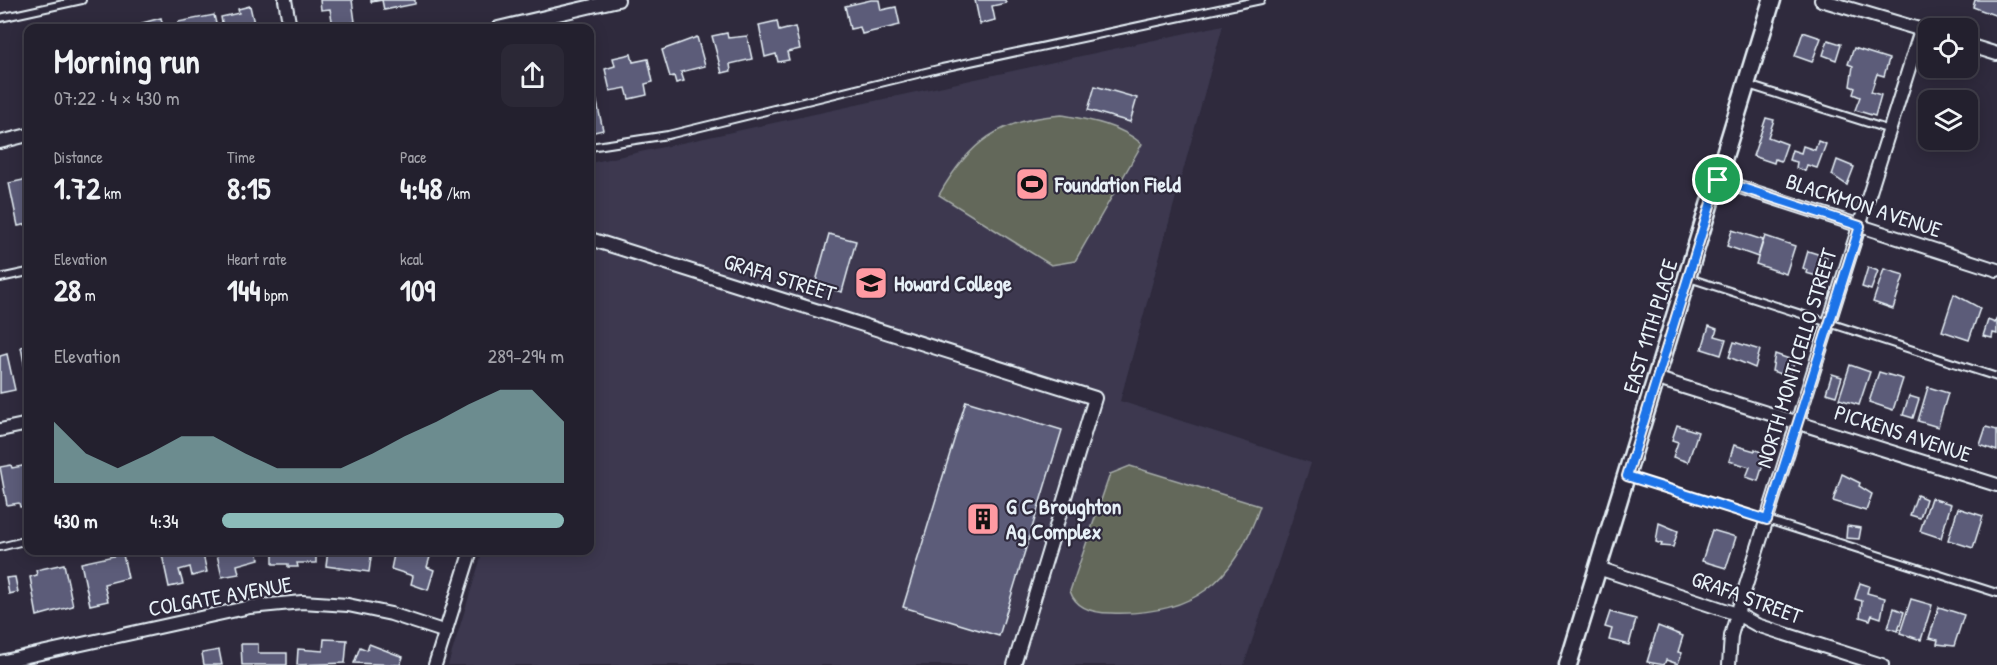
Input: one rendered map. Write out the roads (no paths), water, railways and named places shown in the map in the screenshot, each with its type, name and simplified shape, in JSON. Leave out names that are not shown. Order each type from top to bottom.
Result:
[{"type":"street","points":[[285,0],[289,24]]},
{"type":"street","points":[[534,24],[618,0]]},
{"type":"street","name":"EAST 11TH PLACE","points":[[1568,665],[1658,379],[1772,0]]},
{"type":"street","points":[[1821,0],[1918,29]]},
{"type":"street","points":[[1978,48],[1997,54]]},
{"type":"street","name":"NORTH MONTICELLO STREET","points":[[1729,665],[1731,636],[1737,614],[1890,130],[1918,51]]},
{"type":"street","points":[[0,142],[24,136]]},
{"type":"street","name":"BLACKMON AVENUE","points":[[1718,180],[1997,270]]},
{"type":"street","name":"GRAFA STREET","points":[[594,240],[1095,398],[1014,665]]},
{"type":"street","name":"PICKENS AVENUE","points":[[1658,379],[1997,485]]},
{"type":"street","points":[[0,430],[24,425]]},
{"type":"street","points":[[435,665],[469,555]]},
{"type":"street","name":"GRAFA STREET","points":[[1598,568],[1737,614],[1757,625],[1882,665]]},
{"type":"street","name":"COLGATE AVENUE","points":[[0,662],[250,607],[302,602],[348,605],[391,614],[446,632]]},
{"type":"lane","points":[[0,18],[82,0]]},
{"type":"lane","points":[[594,146],[668,135],[942,68],[1261,0]]},
{"type":"lane","points":[[1747,84],[1890,130]]},
{"type":"lane","points":[[0,278],[24,273]]},
{"type":"lane","points":[[1688,278],[1997,377]]},
{"type":"lane","points":[[1627,476],[1997,593]]},
{"type":"lane","points":[[0,547],[24,541]]},
{"type":"place","name":"Foundation Field","points":[[1032,184]]},
{"type":"place","name":"Howard College","points":[[871,283]]},
{"type":"place","name":"G C Broughton Ag Complex","points":[[983,519]]}]
